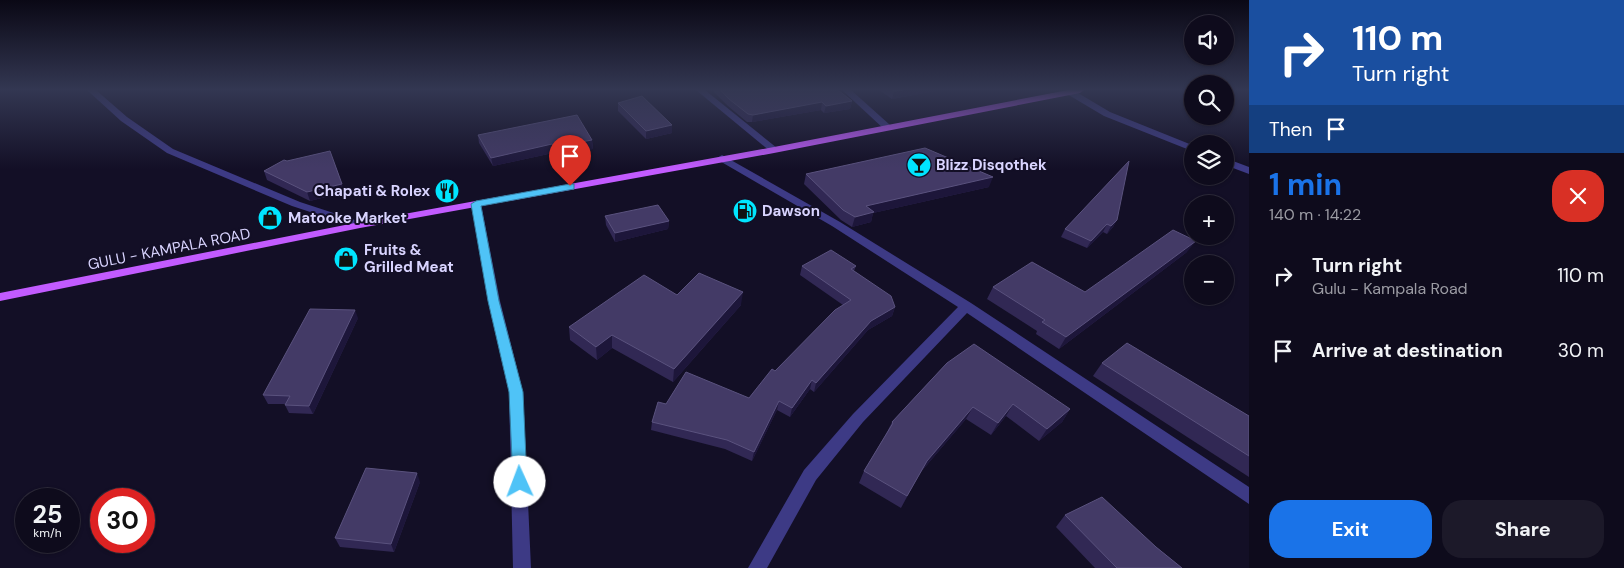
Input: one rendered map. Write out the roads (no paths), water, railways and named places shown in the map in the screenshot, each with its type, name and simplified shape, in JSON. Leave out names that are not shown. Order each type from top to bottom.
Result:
[{"type":"main road","name":"GULU - KAMPALA ROAD","points":[[0,297],[360,225],[774,150],[942,117]]},
{"type":"street","points":[[121,117],[170,151],[296,204],[360,225]]},
{"type":"street","points":[[733,117],[774,150]]},
{"type":"street","points":[[875,117],[887,127]]},
{"type":"street","points":[[1113,117],[1184,145]]},
{"type":"street","points":[[722,158],[836,224],[966,306],[1249,496]]},
{"type":"street","points":[[1234,165],[1249,171]]},
{"type":"street","points":[[476,204],[494,301],[516,392],[522,568]]},
{"type":"street","points":[[757,568],[810,475],[858,418],[966,306]]},
{"type":"place","name":"Blizz Disqothek","points":[[919,165]]},
{"type":"place","name":"Chapati & Rolex","points":[[447,191]]},
{"type":"place","name":"Dawson","points":[[745,211]]},
{"type":"place","name":"Matooke Market","points":[[270,218]]},
{"type":"place","name":"Fruits & Grilled Meat","points":[[346,259]]}]
